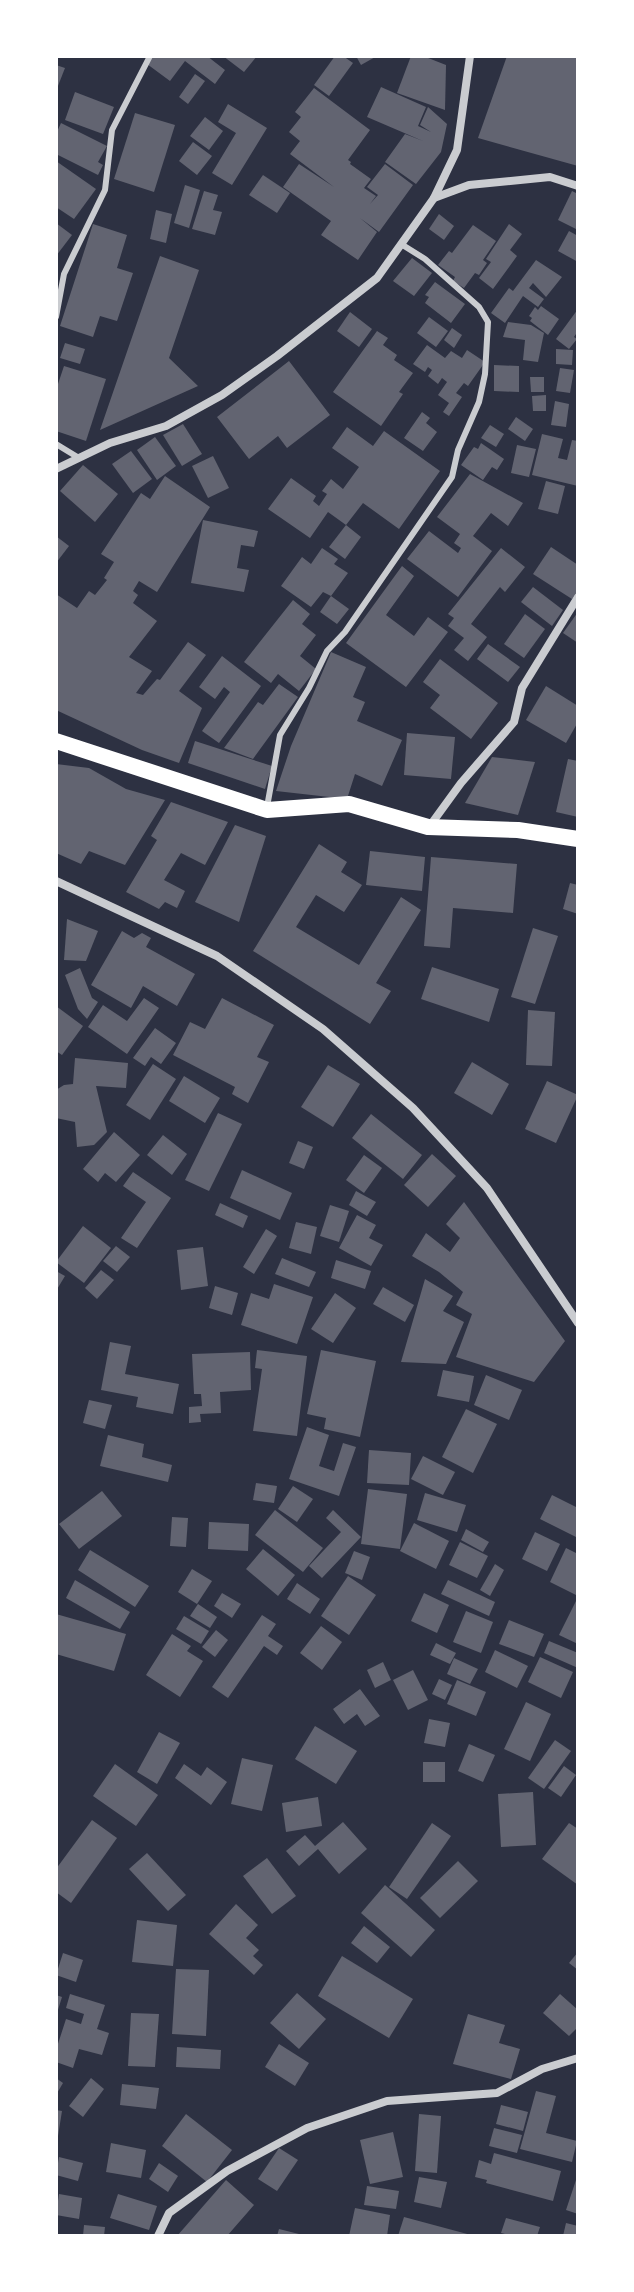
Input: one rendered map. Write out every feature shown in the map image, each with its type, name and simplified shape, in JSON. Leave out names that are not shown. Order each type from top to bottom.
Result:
[{"type":"main road","points":[[56,741],[267,810],[349,804],[428,827],[518,830],[578,839]]},
{"type":"street","points":[[56,469],[110,443],[166,426],[222,395],[377,278],[434,198],[457,150],[470,56]]},
{"type":"street","points":[[434,198],[469,185],[550,177],[578,186]]},
{"type":"street","points":[[428,827],[514,722],[522,688],[578,597]]},
{"type":"street","points":[[56,881],[217,956],[323,1029],[413,1108],[487,1188],[578,1323]]},
{"type":"street","points":[[158,2236],[169,2213],[227,2171],[307,2128],[387,2101],[497,2093],[542,2069],[578,2058]]},
{"type":"lane","points":[[56,317],[64,274],[105,190],[112,130],[150,56]]},
{"type":"lane","points":[[267,810],[280,735],[327,651],[345,632],[452,477],[458,450],[479,402],[485,374],[488,322],[479,307],[425,259],[401,244]]},
{"type":"lane","points":[[56,444],[79,458]]},
{"type":"building","points":[[153,56],[207,56],[225,70],[215,84],[185,61],[170,81],[147,64]]},
{"type":"building","points":[[223,56],[257,56],[244,72]]},
{"type":"building","points":[[335,56],[343,56],[353,63],[329,96],[314,85]]},
{"type":"building","points":[[356,56],[377,56],[361,65]]},
{"type":"building","points":[[411,56],[423,56],[446,65],[445,110],[397,93]]},
{"type":"building","points":[[507,56],[578,56],[578,166],[478,138]]},
{"type":"building","points":[[56,65],[65,68],[56,91]]},
{"type":"building","points":[[195,74],[205,81],[188,104],[179,97]]},
{"type":"building","points":[[381,87],[426,107],[418,126],[431,132],[420,125],[428,107],[447,124],[441,152],[416,184],[385,162],[405,134],[423,141],[367,117]]},
{"type":"building","points":[[314,88],[370,130],[348,160],[371,179],[364,188],[376,196],[370,204],[378,195],[367,187],[385,164],[413,185],[379,232],[360,218],[377,232],[358,260],[321,235],[331,221],[283,187],[299,164],[334,187],[290,154],[300,141],[289,132],[301,117],[295,112]]},
{"type":"building","points":[[75,92],[114,107],[103,134],[65,120]]},
{"type":"building","points":[[228,104],[267,128],[232,185],[212,173],[236,133],[218,122]]},
{"type":"building","points":[[135,113],[175,125],[154,192],[114,179]]},
{"type":"building","points":[[205,117],[223,131],[209,150],[190,136]]},
{"type":"building","points":[[61,123],[107,146],[98,162],[103,165],[98,175],[56,154],[56,134]]},
{"type":"building","points":[[193,142],[212,156],[197,175],[179,161]]},
{"type":"building","points":[[56,161],[96,189],[74,219],[56,207]]},
{"type":"building","points":[[263,175],[290,193],[277,213],[249,195]]},
{"type":"building","points":[[185,185],[200,190],[189,228],[174,223]]},
{"type":"building","points":[[204,191],[218,195],[213,210],[222,212],[215,235],[192,229]]},
{"type":"building","points":[[572,191],[578,194],[578,230],[558,220]]},
{"type":"building","points":[[156,210],[172,214],[166,243],[150,239]]},
{"type":"building","points":[[439,214],[454,226],[444,240],[429,229]]},
{"type":"building","points":[[56,223],[72,235],[56,256]]},
{"type":"building","points":[[93,224],[127,235],[117,268],[133,273],[117,321],[100,316],[93,337],[60,326]]},
{"type":"building","points":[[509,224],[522,234],[510,250],[517,256],[493,289],[479,278],[491,262],[486,259]]},
{"type":"building","points":[[473,225],[496,241],[483,260],[487,263],[479,275],[475,273],[464,288],[438,265],[449,251],[452,253]]},
{"type":"building","points":[[569,231],[578,236],[578,262],[558,251]]},
{"type":"building","points":[[160,256],[199,270],[169,358],[198,386],[100,430]]},
{"type":"building","points":[[412,258],[432,273],[414,296],[393,281]]},
{"type":"building","points":[[536,260],[562,277],[546,297],[533,283],[529,288],[544,299],[538,307],[523,296],[505,323],[491,313],[509,288],[513,291]]},
{"type":"building","points":[[435,282],[465,304],[451,323],[425,303],[429,297],[425,295]]},
{"type":"building","points":[[541,306],[559,319],[548,335],[530,321],[532,318],[529,316],[535,307],[538,310]]},
{"type":"building","points":[[578,309],[578,331],[574,337],[577,339],[569,349],[556,339]]},
{"type":"building","points":[[350,312],[372,329],[359,347],[337,331]]},
{"type":"building","points":[[429,317],[448,331],[436,347],[417,333]]},
{"type":"building","points":[[508,322],[531,325],[544,333],[538,362],[523,360],[525,340],[503,337]]},
{"type":"building","points":[[452,328],[462,335],[454,348],[444,340]]},
{"type":"building","points":[[377,331],[388,338],[383,345],[397,355],[394,360],[413,373],[381,426],[333,392]]},
{"type":"building","points":[[65,343],[85,349],[80,364],[60,358]]},
{"type":"building","points":[[427,345],[445,358],[451,351],[462,358],[467,350],[485,362],[468,386],[464,383],[456,393],[462,397],[449,416],[443,412],[449,403],[438,395],[447,382],[442,378],[438,384],[428,376],[432,370],[428,367],[425,372],[413,364]]},
{"type":"building","points":[[556,349],[573,350],[572,365],[556,364]]},
{"type":"building","points":[[289,361],[330,415],[287,448],[278,436],[249,459],[217,417]]},
{"type":"building","points":[[494,365],[519,366],[519,392],[494,391]]},
{"type":"building","points":[[64,366],[106,379],[86,441],[56,431],[56,390]]},
{"type":"building","points":[[560,368],[574,370],[570,393],[556,391]]},
{"type":"building","points":[[530,377],[544,377],[544,392],[531,392]]},
{"type":"building","points":[[546,395],[546,411],[533,411],[532,396]]},
{"type":"building","points":[[555,401],[569,404],[566,427],[551,425]]},
{"type":"building","points":[[422,412],[430,418],[426,423],[437,432],[423,451],[404,438]]},
{"type":"building","points":[[516,417],[533,429],[525,441],[508,429]]},
{"type":"building","points":[[183,424],[202,454],[182,466],[163,435]]},
{"type":"building","points":[[490,425],[504,434],[496,447],[481,438]]},
{"type":"building","points":[[347,427],[373,446],[384,431],[440,471],[399,529],[363,503],[346,525],[328,512],[310,538],[268,509],[291,478],[316,496],[313,501],[319,506],[327,494],[322,491],[331,479],[343,489],[359,467],[332,448]]},
{"type":"building","points":[[542,434],[563,439],[558,458],[567,460],[572,440],[578,441],[578,486],[532,475]]},
{"type":"building","points":[[155,437],[176,466],[157,480],[137,450]]},
{"type":"building","points":[[481,443],[504,459],[497,470],[492,467],[483,480],[461,465],[474,447],[478,449]]},
{"type":"building","points":[[517,445],[536,449],[529,477],[511,473]]},
{"type":"building","points":[[131,451],[152,479],[133,493],[112,464]]},
{"type":"building","points":[[213,456],[229,488],[208,498],[192,466]]},
{"type":"building","points":[[83,465],[118,494],[95,522],[60,491]]},
{"type":"building","points":[[470,474],[523,503],[508,526],[491,513],[473,536],[492,551],[458,597],[407,559],[429,531],[458,553],[461,548],[454,543],[460,534],[437,517]]},
{"type":"building","points":[[165,476],[210,507],[157,592],[139,581],[133,591],[138,595],[133,603],[157,621],[129,657],[152,671],[136,693],[143,695],[157,679],[160,680],[188,642],[206,655],[179,691],[202,708],[179,763],[142,750],[56,710],[56,594],[77,608],[89,591],[95,595],[107,580],[104,578],[114,562],[101,554],[141,493],[150,499]]},
{"type":"building","points":[[546,481],[565,486],[558,514],[538,509]]},
{"type":"building","points":[[203,520],[258,531],[254,547],[241,545],[237,568],[249,570],[244,592],[191,583]]},
{"type":"building","points":[[346,525],[361,537],[345,559],[329,547]]},
{"type":"building","points":[[56,536],[69,546],[56,563]]},
{"type":"building","points":[[551,547],[578,565],[578,590],[572,599],[533,574]]},
{"type":"building","points":[[322,548],[338,559],[334,564],[348,573],[331,596],[323,592],[311,607],[281,586],[302,557],[311,564]]},
{"type":"building","points":[[501,548],[525,567],[505,592],[500,587],[471,624],[487,637],[468,661],[454,650],[464,638],[448,626],[454,618],[448,614]]},
{"type":"building","points":[[402,566],[414,576],[386,615],[414,636],[428,617],[448,632],[406,687],[346,643]]},
{"type":"building","points":[[533,587],[563,610],[552,626],[521,602]]},
{"type":"building","points":[[331,596],[349,609],[337,624],[320,612]]},
{"type":"building","points":[[293,600],[310,614],[302,624],[316,635],[300,656],[316,669],[299,691],[278,674],[271,683],[244,662]]},
{"type":"building","points":[[578,612],[578,643],[563,633]]},
{"type":"building","points":[[525,614],[545,629],[524,658],[504,644]]},
{"type":"building","points":[[488,644],[520,667],[508,682],[477,659]]},
{"type":"building","points":[[331,652],[366,667],[353,697],[365,702],[357,721],[402,740],[382,786],[355,774],[347,799],[276,791],[291,746]]},
{"type":"building","points":[[222,656],[261,686],[219,743],[202,731],[230,692],[224,687],[215,699],[199,687]]},
{"type":"building","points":[[440,659],[498,703],[471,739],[430,708],[440,695],[423,682]]},
{"type":"building","points":[[279,684],[298,697],[253,759],[224,748],[258,702],[263,705]]},
{"type":"building","points":[[546,686],[578,706],[578,722],[566,743],[526,720]]},
{"type":"building","points":[[407,733],[455,737],[451,779],[404,775]]},
{"type":"building","points":[[195,741],[272,766],[265,789],[188,763]]},
{"type":"building","points":[[492,757],[535,762],[518,815],[465,803]]},
{"type":"building","points":[[568,759],[578,761],[578,817],[556,812]]},
{"type":"building","points":[[56,764],[89,768],[126,789],[165,800],[125,865],[89,851],[81,864],[56,853]]},
{"type":"building","points":[[171,802],[228,822],[205,865],[181,853],[164,880],[185,891],[177,908],[165,902],[159,909],[126,892],[157,840],[151,836]]},
{"type":"building","points":[[235,825],[266,836],[239,922],[195,902]]},
{"type":"building","points":[[319,844],[347,862],[341,872],[362,885],[344,912],[316,895],[296,927],[359,965],[401,897],[421,910],[376,983],[391,991],[370,1024],[253,951]]},
{"type":"building","points":[[370,851],[425,857],[422,891],[366,885]]},
{"type":"building","points":[[431,857],[517,864],[513,913],[453,908],[450,948],[424,946]]},
{"type":"building","points":[[570,883],[578,885],[578,914],[563,909]]},
{"type":"building","points":[[67,919],[98,931],[86,961],[64,960]]},
{"type":"building","points":[[533,928],[558,936],[535,1004],[511,997]]},
{"type":"building","points":[[122,931],[134,938],[142,933],[151,938],[146,947],[195,974],[177,1006],[143,986],[131,1008],[91,985]]},
{"type":"building","points":[[432,967],[499,989],[489,1022],[421,999]]},
{"type":"building","points":[[80,968],[92,998],[98,1002],[87,1019],[78,1009],[65,975]]},
{"type":"building","points":[[144,998],[159,1008],[127,1054],[88,1027],[103,1005],[127,1021]]},
{"type":"building","points":[[222,998],[274,1025],[257,1057],[269,1062],[248,1103],[232,1094],[235,1087],[173,1055],[190,1022],[205,1029]]},
{"type":"building","points":[[56,1006],[83,1026],[62,1055],[56,1051]]},
{"type":"building","points":[[528,1010],[555,1012],[552,1066],[526,1065]]},
{"type":"building","points":[[155,1028],[176,1043],[161,1064],[151,1057],[145,1066],[133,1058]]},
{"type":"building","points":[[75,1058],[128,1063],[126,1088],[96,1086],[107,1132],[94,1145],[77,1147],[75,1122],[56,1118],[56,1090],[73,1084]]},
{"type":"building","points":[[472,1062],[509,1084],[492,1115],[454,1093]]},
{"type":"building","points":[[153,1064],[176,1079],[150,1120],[126,1105]]},
{"type":"building","points":[[328,1065],[360,1084],[333,1127],[301,1107]]},
{"type":"building","points":[[184,1076],[220,1098],[205,1123],[169,1101]]},
{"type":"building","points":[[547,1081],[578,1095],[556,1143],[525,1129]]},
{"type":"building","points":[[218,1113],[242,1124],[209,1191],[185,1180]]},
{"type":"building","points":[[371,1114],[422,1155],[403,1179],[352,1138]]},
{"type":"building","points":[[114,1132],[140,1155],[116,1182],[105,1173],[98,1182],[83,1169]]},
{"type":"building","points":[[163,1135],[187,1154],[172,1175],[147,1155]]},
{"type":"building","points":[[298,1141],[313,1147],[304,1169],[289,1163]]},
{"type":"building","points":[[432,1154],[456,1176],[428,1207],[404,1185]]},
{"type":"building","points":[[364,1155],[382,1168],[364,1193],[346,1180]]},
{"type":"building","points":[[242,1170],[292,1193],[280,1220],[230,1198]]},
{"type":"building","points":[[133,1172],[171,1198],[137,1248],[121,1238],[146,1202],[123,1186]]},
{"type":"building","points":[[356,1191],[376,1202],[367,1216],[349,1205]]},
{"type":"building","points":[[464,1202],[565,1341],[534,1382],[456,1357],[472,1314],[456,1305],[463,1292],[439,1272],[412,1256],[426,1233],[450,1252],[460,1238],[446,1224]]},
{"type":"building","points":[[220,1203],[248,1216],[243,1228],[215,1215]]},
{"type":"building","points":[[330,1205],[349,1211],[339,1242],[320,1236]]},
{"type":"building","points":[[357,1215],[376,1225],[369,1238],[383,1245],[371,1266],[339,1248]]},
{"type":"building","points":[[296,1222],[317,1227],[311,1254],[289,1248]]},
{"type":"building","points":[[83,1226],[111,1248],[84,1283],[56,1262]]},
{"type":"building","points":[[266,1229],[277,1236],[254,1274],[243,1267]]},
{"type":"building","points":[[116,1246],[130,1257],[117,1272],[103,1261]]},
{"type":"building","points":[[203,1247],[208,1286],[181,1290],[177,1250]]},
{"type":"building","points":[[282,1258],[316,1272],[309,1287],[275,1274]]},
{"type":"building","points":[[336,1260],[371,1271],[365,1289],[331,1278]]},
{"type":"building","points":[[101,1270],[114,1280],[97,1299],[85,1288]]},
{"type":"building","points":[[56,1271],[65,1276],[56,1291]]},
{"type":"building","points":[[425,1279],[453,1296],[443,1311],[464,1322],[446,1364],[401,1362]]},
{"type":"building","points":[[274,1284],[313,1297],[297,1344],[241,1325],[251,1293],[269,1299]]},
{"type":"building","points":[[215,1286],[238,1293],[232,1315],[209,1308]]},
{"type":"building","points":[[383,1287],[414,1305],[405,1322],[373,1304]]},
{"type":"building","points":[[335,1293],[356,1308],[333,1343],[311,1329]]},
{"type":"building","points":[[110,1342],[131,1346],[125,1374],[179,1384],[173,1414],[136,1407],[138,1397],[101,1390]]},
{"type":"building","points":[[257,1350],[307,1356],[297,1436],[253,1431],[262,1369],[255,1368]]},
{"type":"building","points":[[321,1350],[376,1361],[360,1437],[324,1429],[326,1418],[307,1414]]},
{"type":"building","points":[[250,1352],[251,1390],[220,1392],[221,1413],[200,1414],[201,1422],[189,1423],[189,1407],[202,1406],[201,1394],[194,1394],[192,1354]]},
{"type":"building","points":[[443,1370],[474,1376],[469,1402],[437,1396]]},
{"type":"building","points":[[486,1375],[522,1390],[509,1420],[474,1405]]},
{"type":"building","points":[[89,1400],[112,1405],[105,1429],[83,1423]]},
{"type":"building","points":[[466,1409],[497,1424],[473,1473],[442,1457]]},
{"type":"building","points":[[307,1427],[329,1435],[319,1466],[334,1471],[343,1443],[356,1447],[339,1496],[289,1479]]},
{"type":"building","points":[[108,1435],[144,1444],[142,1457],[172,1465],[168,1482],[100,1466]]},
{"type":"building","points":[[369,1450],[411,1453],[409,1485],[367,1483]]},
{"type":"building","points":[[423,1456],[455,1472],[443,1495],[411,1479]]},
{"type":"building","points":[[256,1483],[277,1486],[274,1503],[253,1500]]},
{"type":"building","points":[[293,1486],[313,1499],[297,1522],[278,1509]]},
{"type":"building","points":[[368,1489],[407,1494],[400,1549],[361,1544]]},
{"type":"building","points":[[102,1491],[122,1516],[79,1549],[59,1524]]},
{"type":"building","points":[[425,1493],[466,1505],[457,1532],[417,1520]]},
{"type":"building","points":[[552,1495],[578,1508],[578,1538],[540,1519]]},
{"type":"building","points":[[275,1510],[323,1548],[303,1572],[255,1535]]},
{"type":"building","points":[[333,1510],[361,1537],[322,1578],[309,1566],[341,1532],[326,1518]]},
{"type":"building","points":[[172,1517],[188,1518],[186,1547],[170,1546]]},
{"type":"building","points":[[209,1522],[249,1524],[248,1551],[208,1549]]},
{"type":"building","points":[[414,1523],[449,1541],[436,1569],[400,1551]]},
{"type":"building","points":[[466,1529],[489,1542],[483,1552],[461,1540]]},
{"type":"building","points":[[535,1532],[560,1544],[547,1571],[522,1559]]},
{"type":"building","points":[[460,1542],[488,1556],[477,1578],[449,1565]]},
{"type":"building","points":[[566,1548],[578,1554],[578,1596],[550,1582]]},
{"type":"building","points":[[263,1549],[295,1575],[278,1596],[246,1569]]},
{"type":"building","points":[[90,1550],[149,1586],[135,1607],[78,1570]]},
{"type":"building","points":[[354,1551],[370,1557],[362,1580],[345,1573]]},
{"type":"building","points":[[495,1564],[504,1570],[490,1596],[480,1590]]},
{"type":"building","points":[[192,1569],[212,1581],[197,1604],[178,1592]]},
{"type":"building","points":[[348,1576],[376,1595],[349,1635],[321,1616]]},
{"type":"building","points":[[75,1580],[130,1612],[120,1629],[66,1598]]},
{"type":"building","points":[[448,1580],[495,1602],[489,1616],[441,1594]]},
{"type":"building","points":[[297,1583],[320,1599],[310,1614],[287,1599]]},
{"type":"building","points":[[222,1593],[241,1604],[232,1618],[214,1606]]},
{"type":"building","points":[[424,1593],[449,1605],[437,1633],[411,1621]]},
{"type":"building","points":[[578,1597],[578,1644],[559,1635]]},
{"type":"building","points":[[198,1604],[217,1617],[210,1628],[190,1616]]},
{"type":"building","points":[[466,1611],[493,1622],[481,1653],[453,1642]]},
{"type":"building","points":[[56,1614],[126,1634],[114,1671],[56,1654]]},
{"type":"building","points":[[262,1615],[276,1624],[268,1636],[283,1646],[277,1655],[264,1646],[228,1698],[212,1687]]},
{"type":"building","points":[[184,1616],[209,1631],[201,1644],[176,1629]]},
{"type":"building","points":[[509,1620],[544,1634],[534,1657],[499,1644]]},
{"type":"building","points":[[321,1626],[342,1642],[322,1670],[300,1653]]},
{"type":"building","points":[[216,1630],[228,1640],[215,1657],[202,1647]]},
{"type":"building","points":[[172,1634],[191,1646],[187,1651],[203,1661],[180,1697],[146,1675]]},
{"type":"building","points":[[549,1641],[578,1653],[578,1668],[544,1653]]},
{"type":"building","points":[[436,1643],[456,1653],[450,1664],[430,1655]]},
{"type":"building","points":[[495,1650],[528,1666],[517,1688],[485,1672]]},
{"type":"building","points":[[540,1657],[573,1672],[561,1698],[528,1682]]},
{"type":"building","points":[[454,1658],[478,1669],[470,1684],[447,1674]]},
{"type":"building","points":[[383,1662],[391,1680],[375,1688],[367,1670]]},
{"type":"building","points":[[413,1670],[428,1700],[408,1710],[393,1680]]},
{"type":"building","points":[[439,1679],[452,1685],[445,1700],[432,1694]]},
{"type":"building","points":[[457,1680],[486,1692],[476,1716],[447,1704]]},
{"type":"building","points":[[360,1689],[380,1716],[365,1726],[357,1714],[344,1724],[333,1709]]},
{"type":"building","points":[[526,1702],[551,1714],[530,1761],[504,1749]]},
{"type":"building","points":[[429,1719],[450,1723],[445,1747],[424,1743]]},
{"type":"building","points":[[315,1726],[357,1751],[336,1784],[295,1759]]},
{"type":"building","points":[[159,1732],[180,1743],[157,1784],[137,1772]]},
{"type":"building","points":[[555,1740],[571,1751],[544,1789],[528,1778]]},
{"type":"building","points":[[469,1744],[495,1755],[483,1782],[458,1771]]},
{"type":"building","points":[[242,1758],[273,1765],[262,1811],[231,1804]]},
{"type":"building","points":[[423,1762],[445,1762],[445,1782],[423,1782]]},
{"type":"building","points":[[115,1764],[158,1795],[136,1826],[93,1796]]},
{"type":"building","points":[[184,1764],[201,1776],[207,1767],[227,1782],[211,1805],[175,1778]]},
{"type":"building","points":[[564,1766],[576,1775],[561,1797],[548,1788]]},
{"type":"building","points":[[533,1792],[536,1845],[501,1847],[498,1794]]},
{"type":"building","points":[[318,1797],[322,1826],[286,1832],[282,1803]]},
{"type":"building","points":[[92,1820],[117,1838],[71,1903],[56,1892],[56,1869]]},
{"type":"building","points":[[343,1822],[367,1849],[339,1874],[318,1849],[299,1866],[286,1851],[305,1835],[315,1846]]},
{"type":"building","points":[[432,1823],[451,1836],[407,1899],[389,1887]]},
{"type":"building","points":[[569,1823],[578,1829],[578,1885],[542,1859]]},
{"type":"building","points":[[147,1853],[186,1895],[168,1911],[129,1869]]},
{"type":"building","points":[[267,1858],[296,1896],[272,1914],[243,1876]]},
{"type":"building","points":[[458,1861],[478,1881],[440,1918],[420,1898]]},
{"type":"building","points":[[385,1885],[435,1930],[411,1957],[361,1913]]},
{"type":"building","points":[[236,1904],[258,1925],[246,1938],[259,1950],[253,1956],[263,1965],[254,1975],[209,1934]]},
{"type":"building","points":[[137,1920],[177,1925],[173,1966],[132,1962]]},
{"type":"building","points":[[364,1926],[390,1947],[377,1963],[351,1943]]},
{"type":"building","points":[[578,1952],[578,1970],[569,1963]]},
{"type":"building","points":[[63,1953],[83,1960],[76,1982],[56,1975]]},
{"type":"building","points":[[342,1956],[413,1999],[389,2038],[318,1996]]},
{"type":"building","points":[[176,1969],[209,1970],[206,2036],[172,2034]]},
{"type":"building","points":[[297,1993],[326,2019],[299,2049],[270,2023]]},
{"type":"building","points":[[70,1994],[105,2005],[97,2029],[109,2033],[102,2055],[79,2049],[73,2068],[56,2062],[56,2050],[66,2019],[81,2024],[84,2014],[66,2008]]},
{"type":"building","points":[[560,1994],[578,2010],[578,2027],[569,2036],[543,2013]]},
{"type":"building","points":[[56,1995],[62,1997],[57,2013],[56,2013]]},
{"type":"building","points":[[131,2013],[159,2014],[155,2067],[128,2066]]},
{"type":"building","points":[[468,2014],[505,2025],[499,2043],[520,2049],[511,2079],[453,2064]]},
{"type":"building","points":[[279,2044],[309,2063],[295,2086],[265,2067]]},
{"type":"building","points":[[177,2047],[221,2050],[220,2069],[176,2067]]},
{"type":"building","points":[[56,2078],[63,2083],[56,2095]]},
{"type":"building","points":[[91,2078],[104,2089],[83,2117],[69,2106]]},
{"type":"building","points":[[122,2084],[159,2088],[156,2109],[120,2105]]},
{"type":"building","points":[[536,2091],[556,2096],[546,2133],[577,2141],[572,2162],[520,2149]]},
{"type":"building","points":[[501,2105],[528,2112],[523,2131],[496,2124]]},
{"type":"building","points":[[56,2110],[62,2111],[58,2136],[56,2136]]},
{"type":"building","points":[[186,2114],[232,2150],[207,2182],[162,2146]]},
{"type":"building","points":[[419,2114],[441,2116],[437,2173],[415,2171]]},
{"type":"building","points":[[494,2128],[522,2135],[517,2153],[489,2146]]},
{"type":"building","points":[[393,2132],[403,2177],[370,2184],[360,2140]]},
{"type":"building","points":[[111,2143],[146,2150],[141,2178],[106,2172]]},
{"type":"building","points":[[279,2148],[298,2160],[277,2191],[258,2179]]},
{"type":"building","points":[[494,2153],[561,2171],[553,2201],[486,2183],[487,2180],[475,2177],[479,2160],[491,2164]]},
{"type":"building","points":[[59,2157],[83,2163],[78,2181],[56,2175]]},
{"type":"building","points":[[159,2163],[178,2176],[168,2192],[149,2179]]},
{"type":"building","points":[[419,2177],[447,2182],[441,2208],[414,2202]]},
{"type":"building","points":[[578,2177],[578,2214],[566,2210]]},
{"type":"building","points":[[226,2180],[254,2205],[227,2236],[177,2236]]},
{"type":"building","points":[[367,2186],[399,2191],[396,2209],[364,2205]]},
{"type":"building","points":[[59,2194],[82,2198],[79,2219],[56,2215]]},
{"type":"building","points":[[118,2194],[157,2206],[149,2230],[110,2218]]},
{"type":"building","points":[[355,2208],[390,2215],[387,2236],[349,2236]]},
{"type":"building","points":[[404,2217],[471,2235],[398,2236]]},
{"type":"building","points":[[506,2218],[540,2227],[537,2236],[501,2233]]},
{"type":"building","points":[[566,2223],[578,2226],[578,2236],[563,2236]]},
{"type":"building","points":[[84,2225],[105,2227],[104,2236],[83,2236]]},
{"type":"building","points":[[279,2229],[303,2235],[303,2236],[277,2236]]}]
